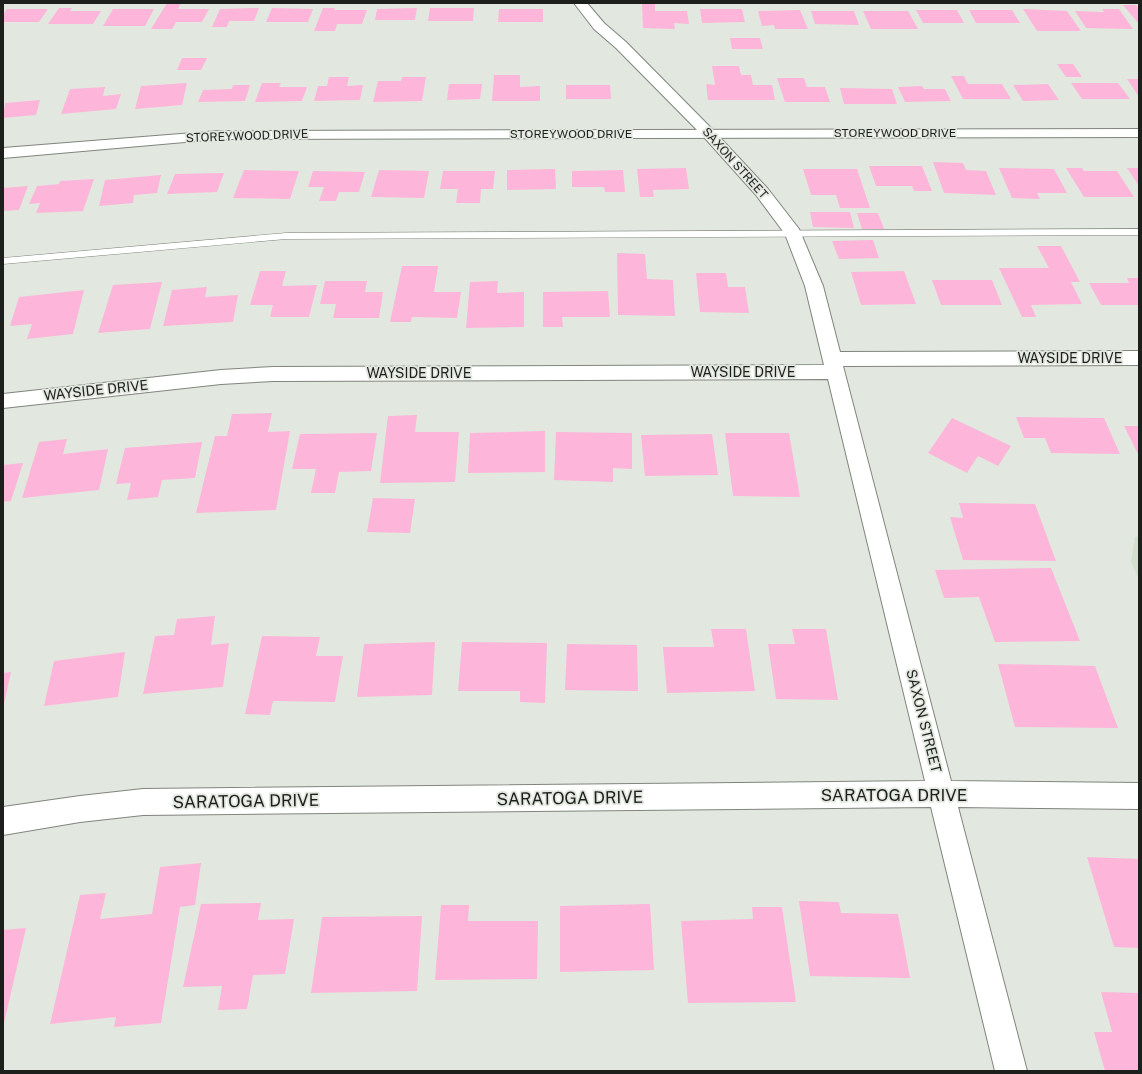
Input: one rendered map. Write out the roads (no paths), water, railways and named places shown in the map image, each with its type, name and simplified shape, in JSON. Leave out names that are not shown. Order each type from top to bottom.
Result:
[{"type":"street","name":"SAXON STREET","points":[[580,3],[600,26],[621,45],[708,133],[762,192],[794,234],[814,286],[943,794],[1011,1071]]},
{"type":"street","name":"STOREYWOOD DRIVE","points":[[3,153],[219,135],[1139,133]]},
{"type":"street","name":"WAYSIDE DRIVE","points":[[3,400],[221,377],[273,374],[834,365],[1139,358]]},
{"type":"street","name":"SARATOGA DRIVE","points":[[3,821],[80,809],[143,802],[943,794],[1139,796]]},
{"type":"lane","points":[[3,261],[286,236],[1139,232]]}]
